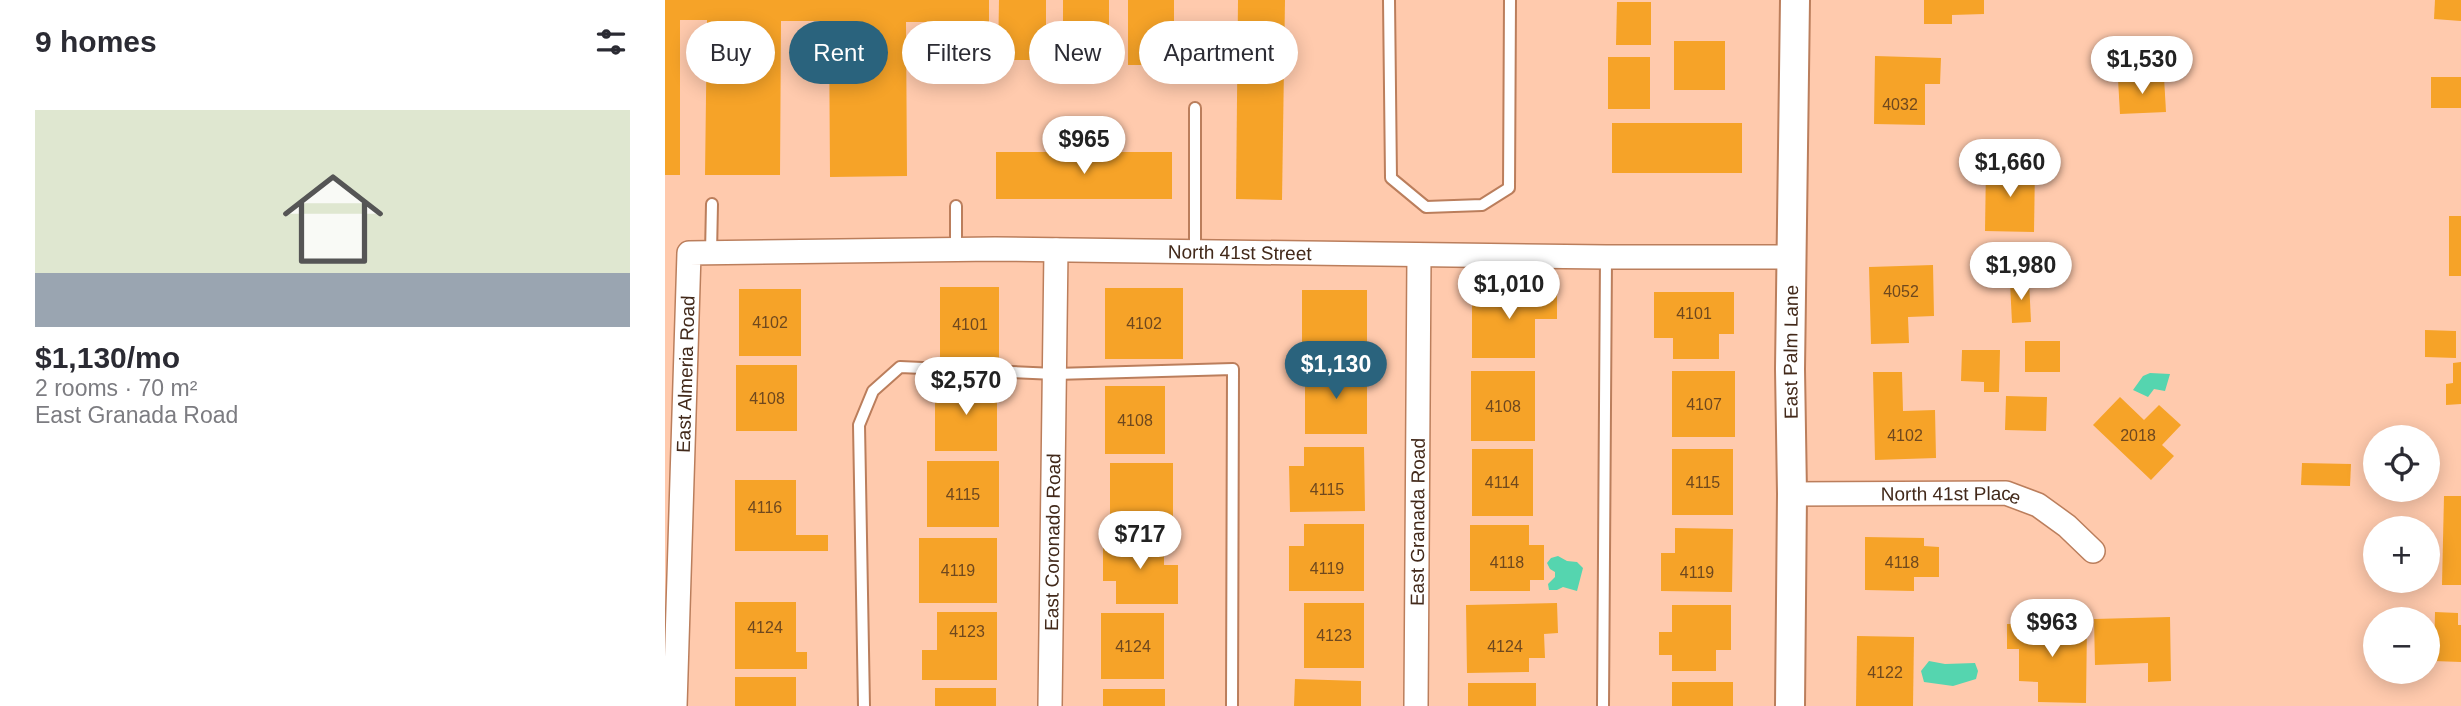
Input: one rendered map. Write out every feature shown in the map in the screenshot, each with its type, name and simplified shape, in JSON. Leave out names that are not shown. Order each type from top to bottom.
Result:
[{"type":"street","name":"East Palm Lane","points":[[1790,706],[1790,369],[1795,0]]},
{"type":"street","name":"North 41st Street","points":[[700,253],[1056,250],[1793,257]]},
{"type":"street","name":"East Coronado Road","points":[[1050,706],[1056,250]]},
{"type":"street","name":"East Almeria Road","points":[[675,706],[670,639],[700,253]]},
{"type":"street","name":"East Granada Road","points":[[1416,706],[1419,255]]},
{"type":"street","name":"North 41st Place","points":[[1792,494],[2006,493],[2038,505],[2067,526],[2093,551]]},
{"type":"lane","points":[[1389,0],[1391,178],[1426,207],[1482,205],[1509,188],[1510,0]]},
{"type":"lane","points":[[1195,108],[1195,251]]},
{"type":"lane","points":[[700,253],[712,204]]},
{"type":"lane","points":[[955,206],[956,250]]},
{"type":"lane","points":[[1602,706],[1606,257]]},
{"type":"lane","points":[[864,706],[859,425],[873,391],[900,367],[1055,374],[1233,369],[1232,706]]},
{"type":"shaded area","points":[[2150,373],[2170,374],[2165,391],[2154,389],[2148,397],[2133,390],[2143,376]]},
{"type":"shaded area","points":[[1558,556],[1577,562],[1583,568],[1577,591],[1563,587],[1549,590],[1548,584],[1555,577],[1555,572],[1547,563]]},
{"type":"shaded area","points":[[1929,661],[1945,664],[1975,663],[1978,671],[1976,679],[1953,686],[1924,682],[1921,671]]},
{"type":"building","points":[[665,0],[989,0],[989,21],[902,21],[902,84],[906,84],[907,176],[830,177],[829,84],[888,84],[888,21],[781,21],[780,175],[705,175],[706,84],[775,84],[775,21],[680,20],[680,175],[665,175]]},
{"type":"building","points":[[999,0],[1046,0],[1046,21],[1029,21],[1029,60],[1015,60],[1015,21],[999,21]]},
{"type":"building","points":[[1063,0],[1109,0],[1109,21],[1063,21]]},
{"type":"building","points":[[1128,0],[1174,0],[1174,21],[1139,21],[1139,65],[1128,65]]},
{"type":"building","points":[[1238,0],[1285,0],[1285,21],[1238,21]]},
{"type":"building","points":[[1924,0],[1984,0],[1984,14],[1952,15],[1952,24],[1924,24]]},
{"type":"building","points":[[2435,0],[2461,0],[2461,21],[2434,19]]},
{"type":"building","points":[[1617,2],[1651,2],[1651,45],[1616,45]]},
{"type":"building","points":[[1674,41],[1725,41],[1725,90],[1674,90]]},
{"type":"building","points":[[1875,56],[1941,58],[1940,84],[1925,84],[1925,125],[1874,124]]},
{"type":"building","points":[[1608,57],[1650,57],[1650,109],[1608,109]]},
{"type":"building","points":[[2164,77],[2166,112],[2120,114],[2118,79]]},
{"type":"building","points":[[2431,77],[2461,77],[2461,108],[2431,108]]},
{"type":"building","points":[[1237,84],[1284,84],[1282,200],[1236,199]]},
{"type":"building","points":[[1612,123],[1742,123],[1742,173],[1612,173]]},
{"type":"building","points":[[996,152],[1172,152],[1172,199],[996,199]]},
{"type":"building","points":[[1986,165],[2035,166],[2034,232],[1985,231]]},
{"type":"building","points":[[2449,216],[2461,216],[2461,276],[2449,276]]},
{"type":"building","points":[[1933,265],[1934,316],[1908,317],[1909,343],[1871,344],[1869,267]]},
{"type":"building","points":[[2029,281],[2031,322],[2012,323],[2010,282]]},
{"type":"building","points":[[940,287],[999,287],[999,362],[940,362]]},
{"type":"building","points":[[1105,288],[1183,288],[1183,359],[1105,359]]},
{"type":"building","points":[[739,289],[801,289],[801,356],[739,356]]},
{"type":"building","points":[[1472,289],[1557,289],[1557,319],[1535,319],[1535,358],[1472,358]]},
{"type":"building","points":[[1302,290],[1367,290],[1367,357],[1302,357]]},
{"type":"building","points":[[1654,292],[1734,292],[1734,334],[1719,334],[1719,359],[1673,359],[1673,338],[1654,338]]},
{"type":"building","points":[[2425,330],[2456,331],[2456,358],[2425,357]]},
{"type":"building","points":[[2025,341],[2060,341],[2060,372],[2025,372]]},
{"type":"building","points":[[1962,350],[2000,350],[1999,392],[1984,392],[1984,382],[1961,381]]},
{"type":"building","points":[[2461,362],[2461,404],[2446,405],[2446,384],[2453,383],[2453,363]]},
{"type":"building","points":[[736,365],[797,365],[797,431],[736,431]]},
{"type":"building","points":[[1305,368],[1367,368],[1367,434],[1305,434]]},
{"type":"building","points":[[1471,371],[1535,371],[1535,441],[1471,441]]},
{"type":"building","points":[[1672,371],[1735,371],[1735,437],[1672,437]]},
{"type":"building","points":[[1873,372],[1902,372],[1903,411],[1935,410],[1936,458],[1875,460]]},
{"type":"building","points":[[935,383],[997,383],[997,451],[935,451]]},
{"type":"building","points":[[1105,386],[1165,386],[1165,454],[1105,454]]},
{"type":"building","points":[[2006,396],[2047,397],[2046,431],[2005,430]]},
{"type":"building","points":[[2120,397],[2144,420],[2159,405],[2181,425],[2162,445],[2174,456],[2151,480],[2093,425]]},
{"type":"building","points":[[1304,447],[1364,447],[1365,511],[1290,512],[1289,466],[1304,466]]},
{"type":"building","points":[[1472,449],[1533,449],[1533,516],[1472,516]]},
{"type":"building","points":[[1672,449],[1733,449],[1733,515],[1672,515]]},
{"type":"building","points":[[927,461],[999,461],[999,527],[927,527]]},
{"type":"building","points":[[1110,463],[1173,463],[1173,528],[1110,528]]},
{"type":"building","points":[[2302,463],[2351,464],[2350,486],[2301,485]]},
{"type":"building","points":[[735,480],[796,480],[796,535],[828,535],[828,551],[735,551]]},
{"type":"building","points":[[2444,496],[2461,496],[2461,585],[2442,585]]},
{"type":"building","points":[[1304,524],[1364,524],[1364,591],[1289,591],[1289,546],[1304,546]]},
{"type":"building","points":[[1470,525],[1529,525],[1529,545],[1544,545],[1544,580],[1530,580],[1530,591],[1470,591]]},
{"type":"building","points":[[1675,528],[1733,529],[1732,592],[1661,591],[1661,553],[1675,553]]},
{"type":"building","points":[[1865,537],[1924,538],[1924,546],[1939,547],[1939,577],[1914,577],[1914,591],[1865,590]]},
{"type":"building","points":[[919,538],[997,538],[997,603],[919,603]]},
{"type":"building","points":[[1103,538],[1164,538],[1164,565],[1178,565],[1178,604],[1116,604],[1116,581],[1103,581]]},
{"type":"building","points":[[735,602],[796,602],[796,652],[807,652],[807,669],[735,669]]},
{"type":"building","points":[[1304,603],[1364,603],[1364,668],[1304,668]]},
{"type":"building","points":[[1557,603],[1558,633],[1544,634],[1545,658],[1529,658],[1529,672],[1467,673],[1466,605]]},
{"type":"building","points":[[1672,605],[1731,605],[1731,650],[1716,650],[1716,671],[1672,671],[1672,655],[1659,655],[1659,632],[1672,632]]},
{"type":"building","points":[[937,612],[997,612],[997,680],[922,680],[922,650],[937,650]]},
{"type":"building","points":[[2440,612],[2458,613],[2458,625],[2461,625],[2461,662],[2440,661]]},
{"type":"building","points":[[1101,613],[1164,613],[1164,679],[1101,679]]},
{"type":"building","points":[[2170,617],[2171,681],[2148,682],[2148,663],[2095,665],[2094,619]]},
{"type":"building","points":[[2007,624],[2087,624],[2086,703],[2038,702],[2038,682],[2019,681],[2019,649],[2007,649]]},
{"type":"building","points":[[1857,636],[1914,637],[1913,706],[1856,706]]},
{"type":"building","points":[[735,677],[796,677],[796,706],[735,706]]},
{"type":"building","points":[[1295,679],[1361,681],[1361,706],[1294,706]]},
{"type":"building","points":[[1672,682],[1733,682],[1733,706],[1672,706]]},
{"type":"building","points":[[1468,683],[1536,683],[1536,706],[1468,706]]},
{"type":"building","points":[[935,688],[996,688],[996,706],[935,706]]},
{"type":"building","points":[[1103,689],[1165,689],[1165,706],[1103,706]]}]
